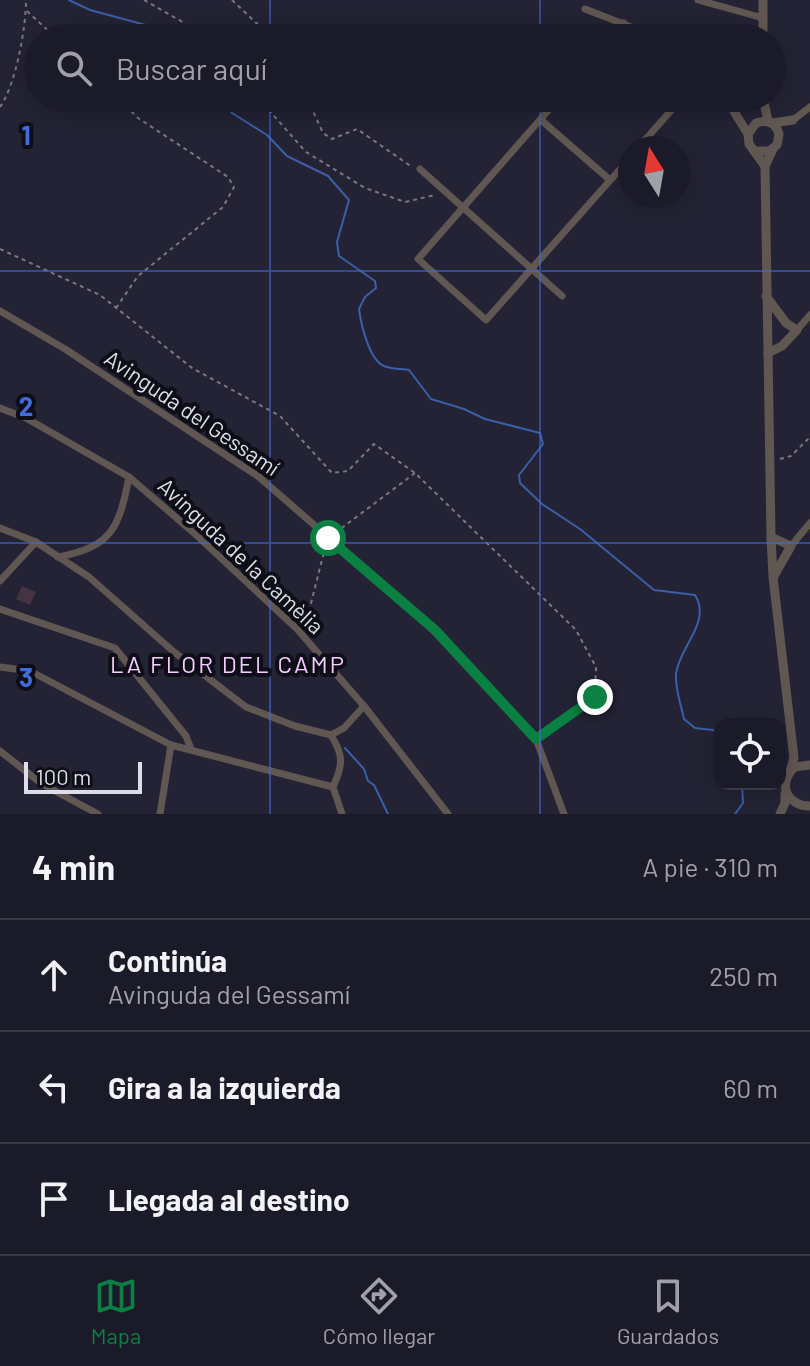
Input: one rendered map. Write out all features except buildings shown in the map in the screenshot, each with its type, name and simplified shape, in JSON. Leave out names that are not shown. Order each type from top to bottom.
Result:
[{"type":"street","points":[[698,0],[763,18]]},
{"type":"street","points":[[763,0],[763,24]]},
{"type":"street","points":[[585,9],[624,23]]},
{"type":"street","points":[[780,814],[785,803],[786,778],[794,758],[771,537],[765,166],[777,145],[779,134],[810,107]]},
{"type":"street","points":[[548,112],[418,259],[486,320],[618,171]]},
{"type":"street","points":[[649,136],[670,112]]},
{"type":"street","points":[[758,112],[749,144],[765,166]]},
{"type":"street","points":[[767,112],[779,134]]},
{"type":"street","points":[[735,113],[752,127]]},
{"type":"street","points":[[541,120],[610,180]]},
{"type":"street","points":[[752,127],[793,120]]},
{"type":"street","points":[[756,151],[773,149]]},
{"type":"street","points":[[422,171],[562,296]]},
{"type":"street","points":[[766,296],[786,323],[797,330]]},
{"type":"street","name":"Avinguda del Gessamí","points":[[0,311],[65,349],[259,477],[435,630],[536,739],[564,814]]},
{"type":"street","points":[[768,353],[782,346],[810,315]]},
{"type":"street","points":[[782,346],[786,323]]},
{"type":"street","name":"Avinguda de la Camèlia","points":[[0,408],[26,418],[129,477],[194,533],[297,629],[364,706],[448,814]]},
{"type":"street","points":[[58,557],[84,552],[102,543],[122,513],[129,477]]},
{"type":"street","points":[[773,577],[791,546],[810,523]]},
{"type":"street","points":[[0,528],[36,542],[89,577],[174,652],[246,707],[295,726],[331,735],[344,728],[364,706]]},
{"type":"street","points":[[771,537],[791,546]]},
{"type":"street","points":[[0,581],[36,542]]},
{"type":"street","points":[[0,609],[115,648],[186,736],[193,750]]},
{"type":"street","points":[[0,667],[30,671],[171,745],[333,787]]},
{"type":"street","points":[[791,729],[800,754],[810,764]]},
{"type":"street","points":[[331,735],[341,751],[340,771],[333,787],[342,814]]},
{"type":"street","points":[[160,814],[171,745]]},
{"type":"street","points":[[0,751],[42,784],[98,814]]},
{"type":"street","points":[[790,772],[802,764],[810,764]]},
{"type":"street","points":[[785,791],[789,798],[807,806]]},
{"type":"street","points":[[788,814],[807,806]]},
{"type":"path","points":[[25,24],[26,0]]},
{"type":"path","points":[[144,0],[185,24]]},
{"type":"path","points":[[232,0],[257,24]]},
{"type":"path","points":[[26,10],[41,24]]},
{"type":"path","points":[[0,107],[11,89],[24,35]]},
{"type":"path","points":[[116,308],[138,276],[223,207],[234,187],[228,177],[132,112]]},
{"type":"path","points":[[270,112],[306,152],[365,188],[405,202],[445,192]]},
{"type":"path","points":[[313,112],[323,133],[332,139],[357,129],[400,160],[422,171]]},
{"type":"path","points":[[0,249],[100,295],[192,368],[280,416],[332,473],[348,471],[374,444],[415,473],[576,630],[596,667],[595,697],[536,739]]},
{"type":"path","points":[[770,461],[791,456],[810,437]]},
{"type":"waterway","points":[[69,0],[90,10],[142,24]]},
{"type":"waterway","points":[[231,112],[267,135],[287,156],[328,176],[349,200],[337,242],[339,256],[375,281],[376,288],[365,297],[359,309],[374,357],[384,366],[409,370],[431,399],[485,419],[540,433],[543,444],[519,475],[520,483],[542,504],[580,529],[654,590],[695,595],[700,615],[678,664],[677,691],[684,719],[695,728],[714,731]]},
{"type":"waterway","points":[[345,748],[364,769],[388,814]]},
{"type":"waterway","points":[[735,814],[743,803],[742,790]]},
{"type":"district","name":"LA FLOR DEL CAMP","points":[[228,665]]},
{"type":"route","points":[[328,538],[435,630],[536,739],[595,697]]}]
